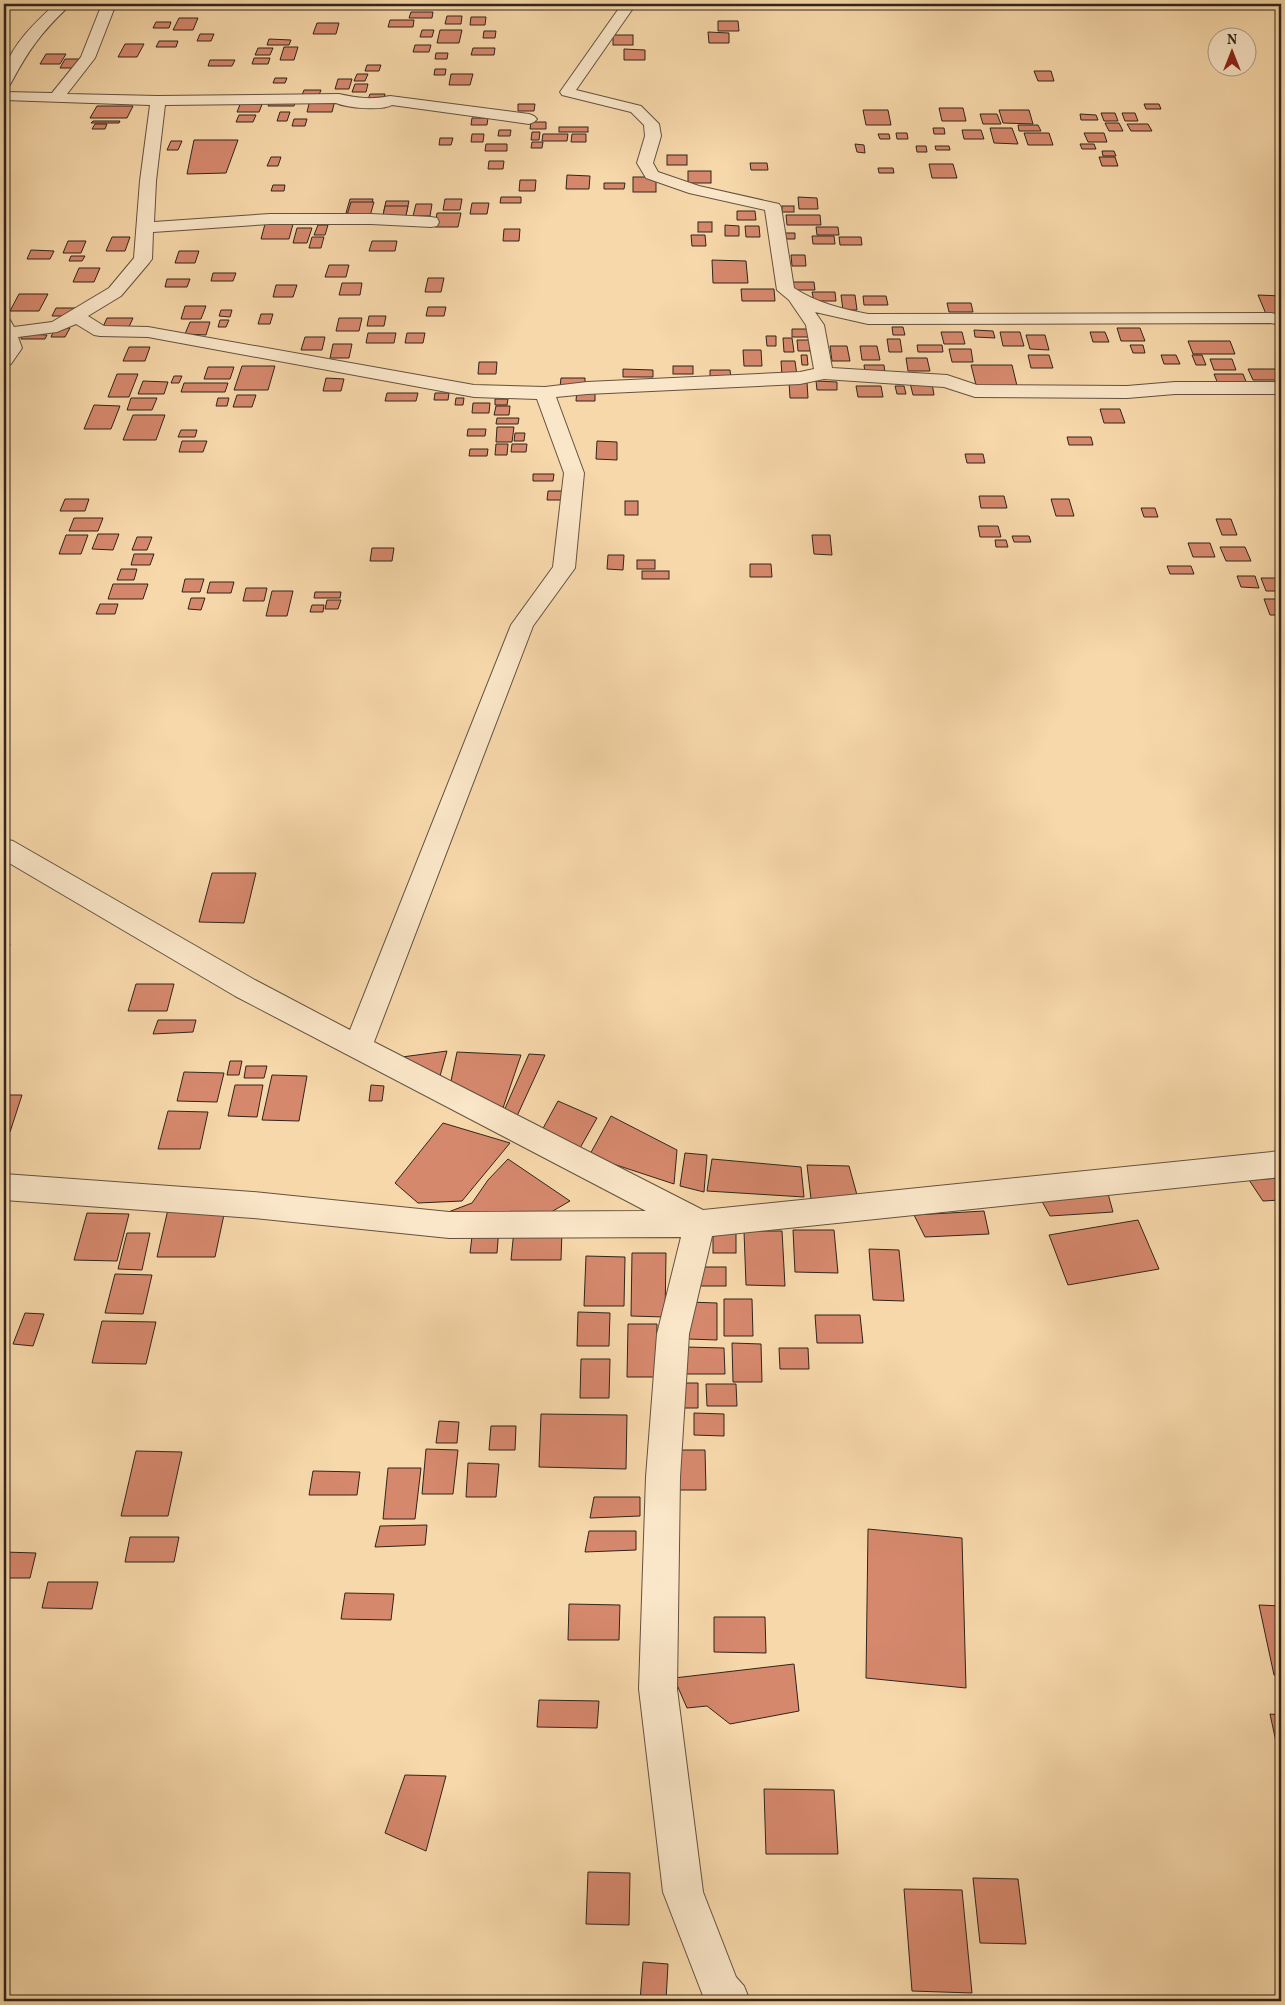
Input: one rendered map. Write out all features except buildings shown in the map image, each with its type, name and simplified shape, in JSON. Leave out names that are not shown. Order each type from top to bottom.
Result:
[{"type":"street","points":[[4,83],[20,52],[37,29],[62,5],[80,4]]},
{"type":"street","points":[[57,97],[88,58],[109,4]]},
{"type":"street","points":[[629,4],[567,92],[636,109],[651,124],[653,136],[645,163],[652,175],[694,190],[773,207],[786,290],[812,306],[838,314],[868,319],[1271,318],[1281,320]]},
{"type":"street","points":[[4,96],[158,101],[339,98],[344,101],[383,104],[390,100],[529,119]]},
{"type":"street","points":[[4,360],[13,348],[6,329],[57,327],[115,292],[143,259],[148,181],[158,101]]},
{"type":"street","points":[[145,228],[270,219],[370,219],[431,222]]},
{"type":"street","points":[[794,295],[815,325],[824,373]]},
{"type":"street","points":[[76,316],[100,330],[148,332],[474,391],[545,393],[587,388],[800,378],[824,373],[947,381],[975,391],[1127,392],[1175,388],[1281,388]]},
{"type":"street","points":[[358,1046],[522,626],[564,568],[574,473],[545,393]]},
{"type":"street","points":[[4,848],[245,988],[700,1224]]},
{"type":"street","points":[[4,1187],[253,1205],[449,1225],[700,1224],[1281,1164]]},
{"type":"street","points":[[700,1224],[673,1334],[663,1477],[658,1689],[683,1892],[721,1991],[729,2001]]}]
